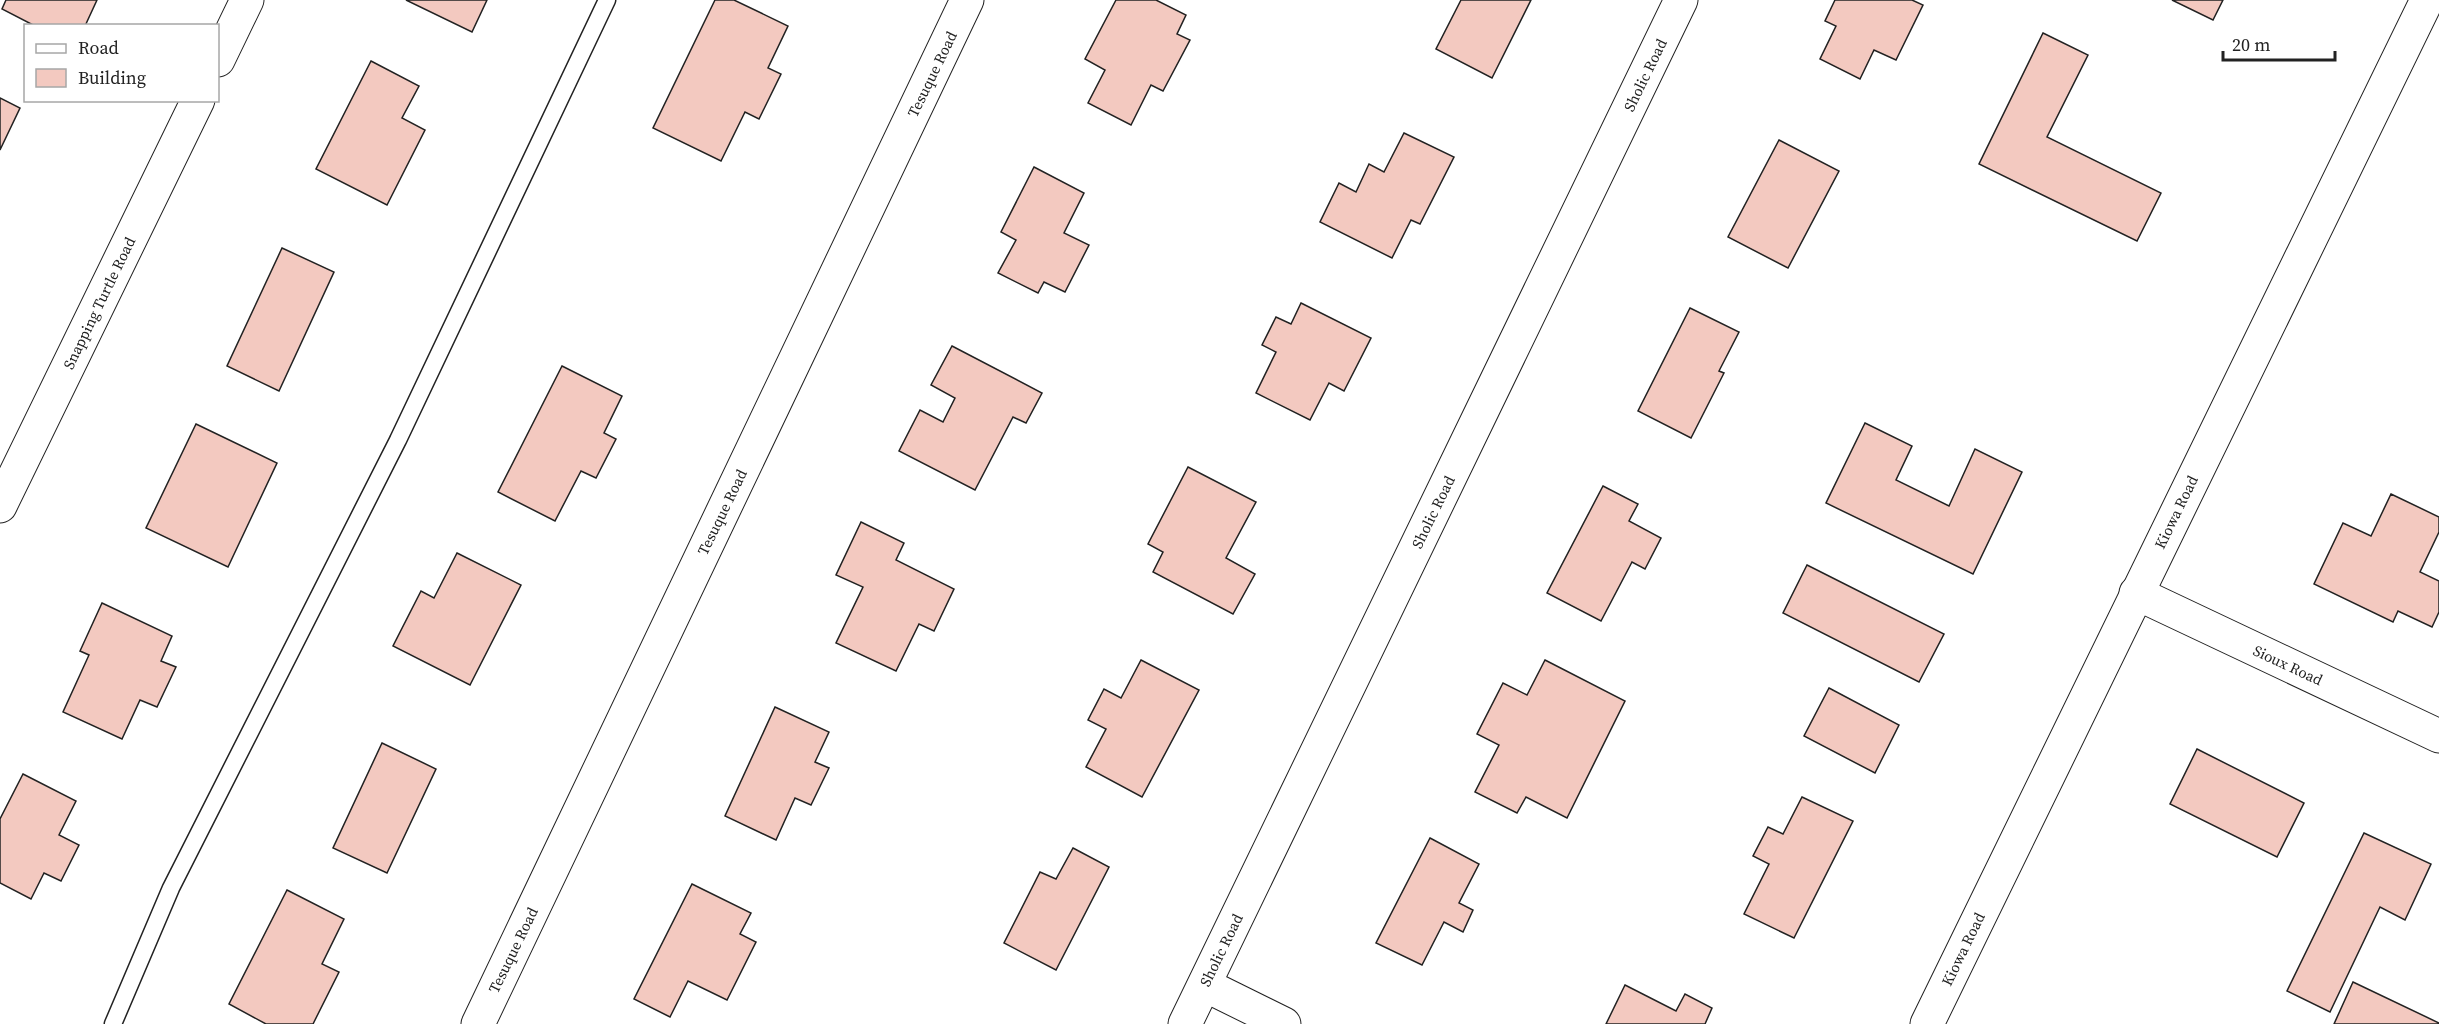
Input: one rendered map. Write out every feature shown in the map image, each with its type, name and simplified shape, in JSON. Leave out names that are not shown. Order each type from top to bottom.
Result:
[{"type":"street","points":[[219,58],[247,0]]},
{"type":"street","name":"Tesuque Road","points":[[477,1024],[967,0]]},
{"type":"street","name":"Sholic Road","points":[[1185,1024],[1681,0]]},
{"type":"street","name":"Kiowa Road","points":[[1927,1024],[2427,0]]},
{"type":"street","name":"Snapping Turtle Road","points":[[0,506],[197,102]]},
{"type":"street","name":"Sioux Road","points":[[2136,593],[2439,736]]},
{"type":"street","points":[[1204,985],[1284,1024]]},
{"type":"lane","points":[[114,1024],[171,888],[398,440],[607,0]]},
{"type":"building","points":[[6,0],[97,0],[86,24],[31,24],[2,9]]},
{"type":"building","points":[[406,0],[487,0],[472,32]]},
{"type":"building","points":[[715,0],[734,0],[788,26],[768,68],[781,74],[759,119],[745,112],[721,161],[653,128]]},
{"type":"building","points":[[1116,0],[1156,0],[1186,15],[1177,34],[1190,40],[1163,91],[1151,85],[1131,125],[1088,103],[1105,70],[1085,59]]},
{"type":"building","points":[[1461,0],[1531,0],[1492,78],[1436,49]]},
{"type":"building","points":[[1835,0],[1912,0],[1923,5],[1896,60],[1874,50],[1860,79],[1820,59],[1836,26],[1825,21]]},
{"type":"building","points":[[2172,0],[2223,0],[2213,20]]},
{"type":"building","points":[[2043,33],[2088,55],[2047,137],[2161,193],[2137,241],[1979,164]]},
{"type":"building","points":[[371,61],[419,86],[402,118],[425,130],[387,205],[316,169]]},
{"type":"building","points":[[0,98],[20,108],[0,150]]},
{"type":"building","points":[[1404,133],[1454,157],[1420,224],[1411,220],[1392,258],[1320,222],[1339,183],[1356,192],[1369,164],[1384,172]]},
{"type":"building","points":[[1779,140],[1839,171],[1788,268],[1728,237]]},
{"type":"building","points":[[1034,167],[1084,193],[1064,233],[1089,245],[1065,292],[1044,282],[1038,293],[998,273],[1016,240],[1001,232]]},
{"type":"building","points":[[282,248],[334,272],[279,391],[227,366]]},
{"type":"building","points":[[1301,303],[1371,338],[1344,391],[1329,383],[1310,420],[1256,393],[1276,352],[1262,345],[1276,317],[1291,324]]},
{"type":"building","points":[[1690,308],[1739,332],[1719,371],[1724,373],[1691,438],[1638,411]]},
{"type":"building","points":[[952,346],[1042,393],[1026,423],[1013,417],[975,490],[899,451],[920,410],[943,422],[955,398],[931,385]]},
{"type":"building","points":[[562,366],[622,396],[604,433],[616,439],[596,478],[581,471],[555,521],[498,492]]},
{"type":"building","points":[[1865,423],[1912,446],[1896,480],[1949,506],[1975,449],[2022,472],[1973,574],[1826,503]]},
{"type":"building","points":[[196,424],[277,463],[228,567],[146,528]]},
{"type":"building","points":[[1188,467],[1256,502],[1226,558],[1255,574],[1233,614],[1153,572],[1163,552],[1148,544]]},
{"type":"building","points":[[1603,486],[1638,504],[1629,521],[1661,538],[1645,569],[1632,562],[1601,621],[1547,593]]},
{"type":"building","points":[[2391,494],[2439,517],[2439,532],[2420,572],[2439,581],[2439,612],[2432,627],[2398,611],[2393,622],[2314,584],[2343,523],[2371,536]]},
{"type":"building","points":[[861,522],[904,543],[896,560],[954,589],[934,631],[919,624],[896,671],[836,643],[863,587],[836,575]]},
{"type":"building","points":[[457,553],[521,585],[470,685],[393,646],[421,591],[434,598]]},
{"type":"building","points":[[1807,565],[1944,634],[1919,682],[1783,613]]},
{"type":"building","points":[[102,603],[172,636],[161,661],[176,667],[157,707],[140,700],[122,739],[63,712],[89,655],[80,651]]},
{"type":"building","points":[[1141,660],[1199,690],[1142,797],[1086,767],[1106,729],[1088,720],[1104,689],[1121,698]]},
{"type":"building","points":[[1545,660],[1625,701],[1567,818],[1526,797],[1517,813],[1475,792],[1499,745],[1477,734],[1503,683],[1527,695]]},
{"type":"building","points":[[1829,688],[1899,725],[1875,773],[1804,736]]},
{"type":"building","points":[[775,707],[829,732],[815,762],[829,768],[811,805],[795,798],[776,840],[725,816]]},
{"type":"building","points":[[382,743],[436,769],[387,873],[333,848]]},
{"type":"building","points":[[2197,749],[2304,803],[2277,857],[2170,804]]},
{"type":"building","points":[[23,774],[76,801],[59,835],[79,845],[61,881],[44,873],[31,899],[0,883],[0,819]]},
{"type":"building","points":[[1802,797],[1853,821],[1794,938],[1744,914],[1769,864],[1753,856],[1768,827],[1783,834]]},
{"type":"building","points":[[2364,833],[2431,864],[2405,920],[2380,907],[2330,1012],[2287,991]]},
{"type":"building","points":[[1430,838],[1479,864],[1459,903],[1473,910],[1463,932],[1444,922],[1422,965],[1376,943]]},
{"type":"building","points":[[1073,848],[1109,867],[1056,970],[1004,943],[1040,872],[1056,879]]},
{"type":"building","points":[[692,884],[751,913],[740,934],[756,942],[727,1000],[688,981],[670,1017],[634,999]]},
{"type":"building","points":[[287,890],[344,919],[322,964],[339,972],[313,1024],[266,1024],[229,1004]]},
{"type":"building","points":[[2353,982],[2439,1023],[2439,1024],[2334,1024]]},
{"type":"building","points":[[1625,985],[1676,1011],[1685,994],[1712,1008],[1705,1024],[1606,1024]]}]
